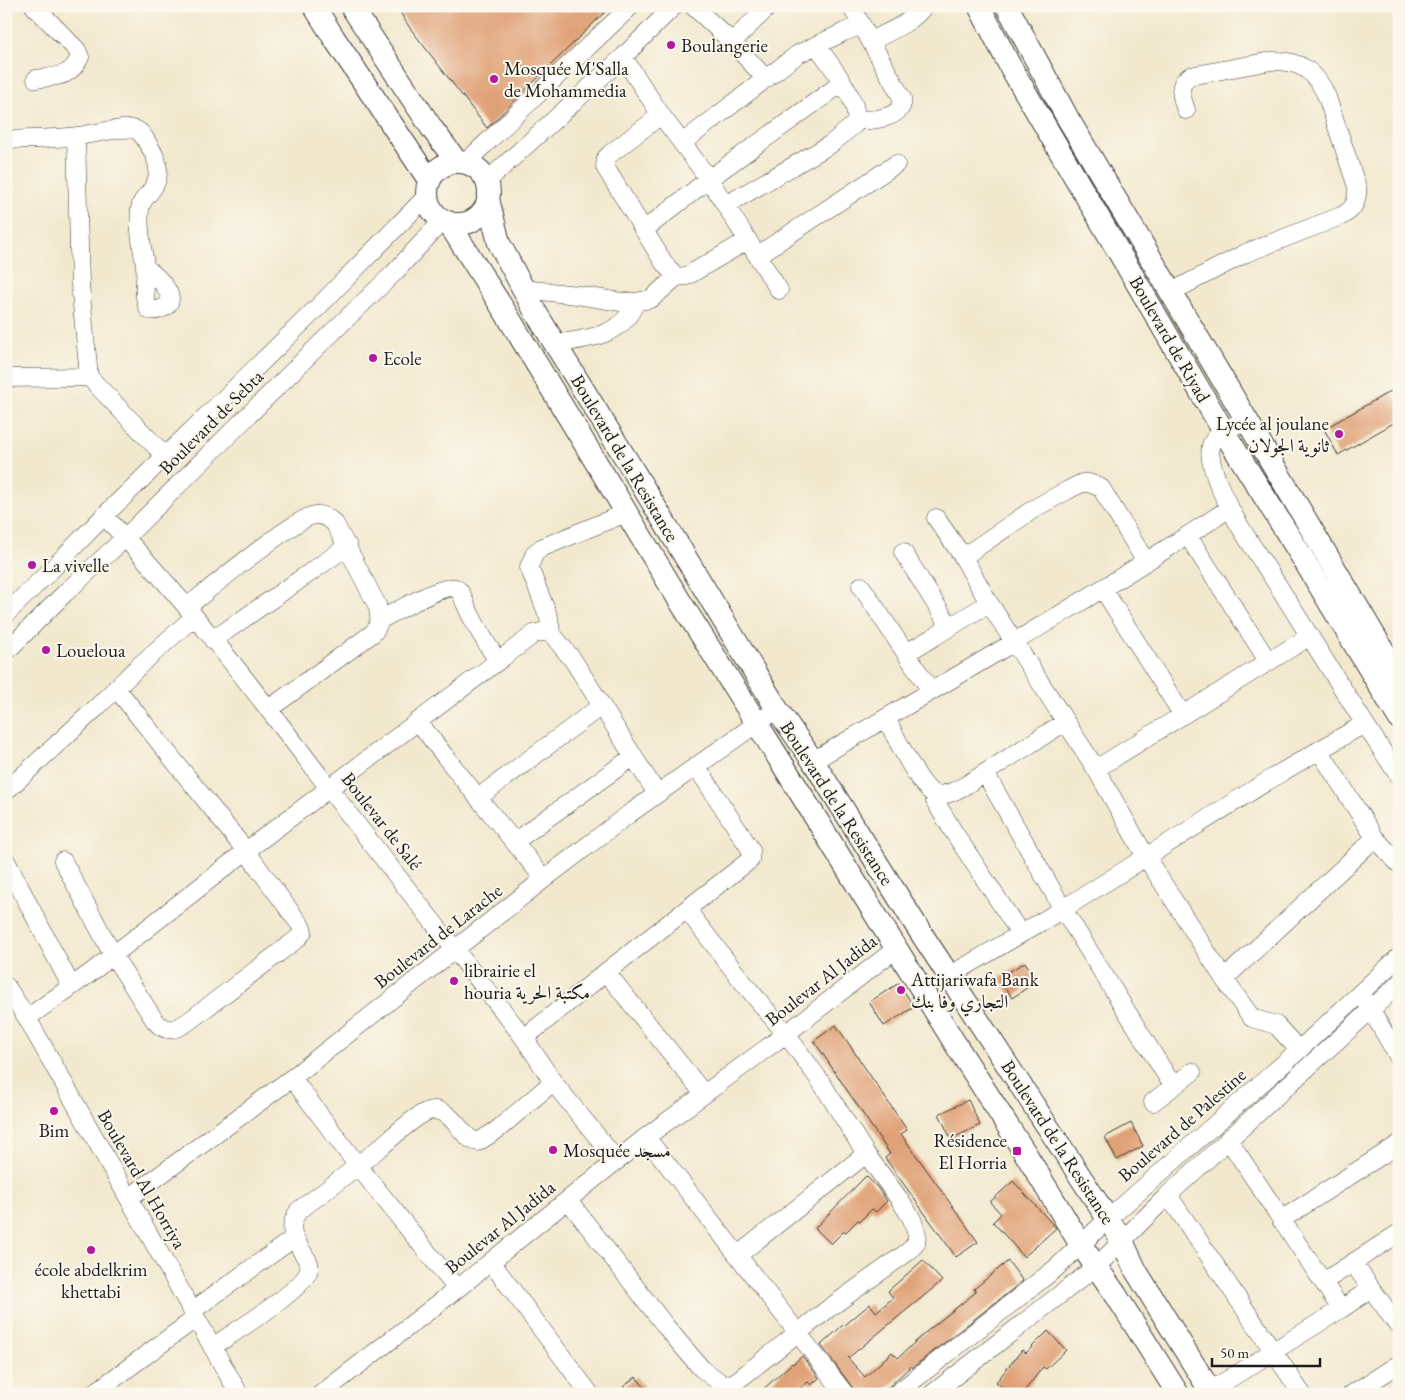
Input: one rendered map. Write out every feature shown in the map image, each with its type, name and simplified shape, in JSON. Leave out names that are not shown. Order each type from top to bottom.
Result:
[{"type":"main road","points":[[314,6],[428,188],[429,206],[435,214],[446,221],[458,224],[470,221],[478,216],[484,208],[487,190],[482,173],[474,166],[461,162],[440,167],[428,188]]},
{"type":"main road","points":[[351,6],[433,130],[461,162]]},
{"type":"main road","name":"Boulevard de Riyad","points":[[979,6],[1015,74],[1224,432],[1399,718]]},
{"type":"main road","name":"Boulevard de Riyad","points":[[1007,6],[1066,117],[1399,677]]},
{"type":"main road","name":"Boulevard de la Resistance","points":[[487,190],[499,243],[536,313],[776,709],[813,761],[949,976],[1122,1241],[1136,1271],[1209,1393]]},
{"type":"main road","name":"Boulevard de la Resistance","points":[[446,221],[507,315],[626,513],[956,1045],[1028,1156],[1081,1245],[1178,1394]]},
{"type":"street","points":[[34,6],[77,50],[80,57],[75,67],[65,75],[36,79]]},
{"type":"street","points":[[461,162],[631,6]]},
{"type":"street","points":[[487,190],[674,6]]},
{"type":"street","points":[[693,6],[732,42],[766,78]]},
{"type":"street","points":[[732,42],[768,6]]},
{"type":"street","points":[[851,6],[903,103],[899,111],[893,114],[866,121],[857,120]]},
{"type":"street","points":[[871,42],[906,22],[920,12],[924,6]]},
{"type":"street","points":[[682,144],[798,54],[862,25]]},
{"type":"street","points":[[726,205],[831,144],[850,130],[857,120],[854,104],[816,45]]},
{"type":"street","points":[[623,57],[661,115],[709,179],[779,290]]},
{"type":"street","points":[[1171,292],[1246,253],[1349,212],[1355,205],[1358,196],[1357,186],[1328,97],[1316,76],[1306,68],[1289,62],[1271,61],[1190,76],[1182,83],[1181,88],[1186,110]]},
{"type":"street","points":[[644,230],[709,179],[842,83]]},
{"type":"street","points":[[661,115],[624,142],[606,158],[605,168],[664,263],[676,277]]},
{"type":"street","points":[[6,140],[76,136],[132,128],[142,135],[150,146],[159,166],[154,186],[142,201],[140,207],[140,244],[146,267]]},
{"type":"street","points":[[76,136],[80,284],[89,377],[165,456]]},
{"type":"street","points":[[758,255],[896,164]]},
{"type":"street","name":"Boulevard de Sebta","points":[[6,614],[319,306],[428,188]]},
{"type":"street","name":"Boulevard de Sebta","points":[[6,652],[65,593],[125,538],[446,221]]},
{"type":"street","points":[[523,289],[550,291],[621,302],[651,299],[676,277],[687,276],[748,240]]},
{"type":"street","points":[[555,344],[596,338],[605,334],[614,329],[629,315],[635,302]]},
{"type":"street","points":[[6,378],[89,377]]},
{"type":"street","points":[[1247,420],[1224,432],[1212,443],[1211,455],[1219,483],[1230,508],[1364,724],[1399,776]]},
{"type":"street","points":[[962,557],[1043,504],[1082,483],[1089,483],[1101,488],[1146,562]]},
{"type":"street","points":[[813,761],[1014,643],[1230,508]]},
{"type":"street","points":[[626,513],[541,548],[535,553],[529,567],[550,618],[551,633],[573,660],[656,794]]},
{"type":"street","name":"Boulevar de Salé","points":[[104,516],[190,612],[269,709],[329,789],[524,1038],[553,1082],[617,1161]]},
{"type":"street","points":[[6,791],[152,653],[190,612],[281,534],[310,516],[321,516],[330,519],[335,524],[348,546],[377,605],[380,620],[378,628],[269,709]]},
{"type":"street","points":[[936,518],[1014,643],[1096,768],[1146,856],[1224,979],[1252,1018],[1276,1025],[1299,1050]]},
{"type":"street","points":[[1188,536],[1268,661]]},
{"type":"street","points":[[213,640],[348,546]]},
{"type":"street","points":[[903,552],[950,627]]},
{"type":"street","points":[[861,586],[931,691]]},
{"type":"street","points":[[380,620],[437,591],[453,587],[457,588],[462,594],[476,627],[498,661]]},
{"type":"street","points":[[1102,589],[1182,714]]},
{"type":"street","points":[[906,653],[989,603]]},
{"type":"street","points":[[27,1018],[113,955],[246,851],[534,634],[541,632],[551,633]]},
{"type":"street","points":[[1096,768],[1310,636]]},
{"type":"street","points":[[63,861],[113,955],[155,1021],[159,1026],[171,1030],[189,1021],[297,939],[303,932],[301,926],[246,851],[116,688]]},
{"type":"street","points":[[479,797],[601,706]]},
{"type":"street","name":"Boulevard de Larache","points":[[129,1198],[292,1078],[544,879],[656,794],[776,709]]},
{"type":"street","points":[[886,718],[916,772],[934,793],[935,801],[1020,934]]},
{"type":"street","points":[[418,721],[450,765],[479,797],[544,879]]},
{"type":"street","points":[[934,793],[951,793],[985,774],[1065,722]]},
{"type":"street","points":[[949,976],[1063,909],[1146,856],[1364,724]]},
{"type":"street","points":[[1319,750],[1375,838],[1399,864]]},
{"type":"street","points":[[514,842],[634,756]]},
{"type":"street","points":[[524,1038],[746,864],[751,856],[751,850],[696,766]]},
{"type":"street","points":[[985,774],[1063,909],[1173,1086]]},
{"type":"street","points":[[1224,979],[1375,838]]},
{"type":"street","points":[[6,861],[71,986]]},
{"type":"street","points":[[568,1200],[667,1328],[701,1368],[713,1380],[729,1385],[909,1251],[916,1243],[918,1235],[912,1219],[866,1154],[821,1082],[786,1034],[747,988],[687,910]]},
{"type":"street","name":"Boulevar Al Jadida","points":[[320,1394],[457,1290],[646,1137],[786,1034],[897,948]]},
{"type":"street","name":"Boulevard de Palestine","points":[[896,1394],[1056,1268],[1108,1219],[1299,1050],[1399,957]]},
{"type":"street","points":[[606,972],[704,1094]]},
{"type":"street","name":"Boulevard de Palestine","points":[[932,1394],[952,1388],[1096,1266],[1228,1139],[1399,984]]},
{"type":"street","name":"Boulevard Al Horriya","points":[[6,986],[27,1018],[240,1394]]},
{"type":"street","points":[[1362,992],[1399,1058]]},
{"type":"street","points":[[1153,1102],[1192,1072]]},
{"type":"street","points":[[292,1078],[358,1166],[457,1290]]},
{"type":"street","points":[[212,1347],[276,1304],[306,1278],[310,1268],[309,1262],[291,1233],[294,1218],[299,1210],[358,1166],[426,1111],[433,1110],[448,1115],[472,1140],[478,1142],[496,1130],[553,1082]]},
{"type":"street","points":[[646,1137],[845,1394]]},
{"type":"street","points":[[1228,1139],[1341,1309]]},
{"type":"street","points":[[1281,1220],[1399,1144]]},
{"type":"street","points":[[738,1255],[866,1154]]},
{"type":"street","points":[[1168,1195],[1302,1394]]},
{"type":"street","points":[[1323,1282],[1399,1233]]},
{"type":"street","points":[[92,1394],[294,1238]]},
{"type":"street","points":[[491,1262],[590,1394]]},
{"type":"street","points":[[1354,1263],[1398,1324]]},
{"type":"street","points":[[1209,1393],[1371,1289]]},
{"type":"street","points":[[935,1363],[952,1388]]},
{"type":"street","points":[[1352,1394],[1399,1364]]},
{"type":"building","name":"Mosquée M'Salla de Mohammedia","points":[[396,6],[611,6],[487,128],[410,28]]},
{"type":"building","points":[[1391,391],[1399,405],[1399,420],[1338,455],[1324,429]]},
{"type":"building","points":[[1025,962],[1037,981],[1012,998],[999,978]]},
{"type":"building","points":[[899,983],[914,1007],[884,1026],[869,1002]]},
{"type":"building","points":[[836,1025],[907,1130],[901,1134],[978,1242],[956,1257],[885,1158],[890,1154],[814,1041]]},
{"type":"building","points":[[968,1100],[980,1125],[951,1139],[939,1114]]},
{"type":"building","points":[[1131,1123],[1143,1146],[1117,1160],[1105,1137]]},
{"type":"building","points":[[866,1176],[887,1201],[876,1212],[872,1209],[831,1244],[815,1228]]},
{"type":"building","points":[[1013,1181],[1056,1228],[1024,1257],[993,1222],[1001,1214],[990,1202]]},
{"type":"building","points":[[923,1260],[942,1281],[848,1358],[865,1377],[892,1352],[898,1358],[926,1332],[976,1292],[974,1289],[1008,1261],[1023,1281],[912,1368],[911,1366],[881,1394],[857,1394],[821,1345],[870,1304],[876,1312],[893,1298],[888,1291]]},
{"type":"building","points":[[1048,1331],[1066,1350],[1046,1369],[1043,1367],[1022,1394],[1010,1394],[996,1382],[1022,1350],[1026,1353]]},
{"type":"building","points":[[802,1356],[819,1378],[811,1385],[808,1382],[795,1394],[758,1394],[792,1363]]},
{"type":"building","points":[[636,1377],[650,1394],[629,1394],[623,1387]]},
{"type":"place","name":"Boulangerie","points":[[671,45]]},
{"type":"place","name":"Mosquée M'Salla de Mohammedia","points":[[494,79]]},
{"type":"place","name":"Ecole","points":[[373,358]]},
{"type":"place","name":"Lycée al joulane ثانوية الجولان","points":[[1339,434]]},
{"type":"place","name":"La vivelle","points":[[32,565]]},
{"type":"place","name":"Loueloua","points":[[46,650]]},
{"type":"place","name":"librairie el houria مكتبة الحرية","points":[[454,981]]},
{"type":"place","name":"Attijariwafa Bank التجاري وفا بنك","points":[[901,990]]},
{"type":"place","name":"Bim","points":[[54,1111]]},
{"type":"place","name":"Mosquée مسجد","points":[[553,1150]]},
{"type":"place","name":"Résidence El Horria","points":[[1017,1151]]},
{"type":"place","name":"école abdelkrim khettabi","points":[[91,1250]]}]
